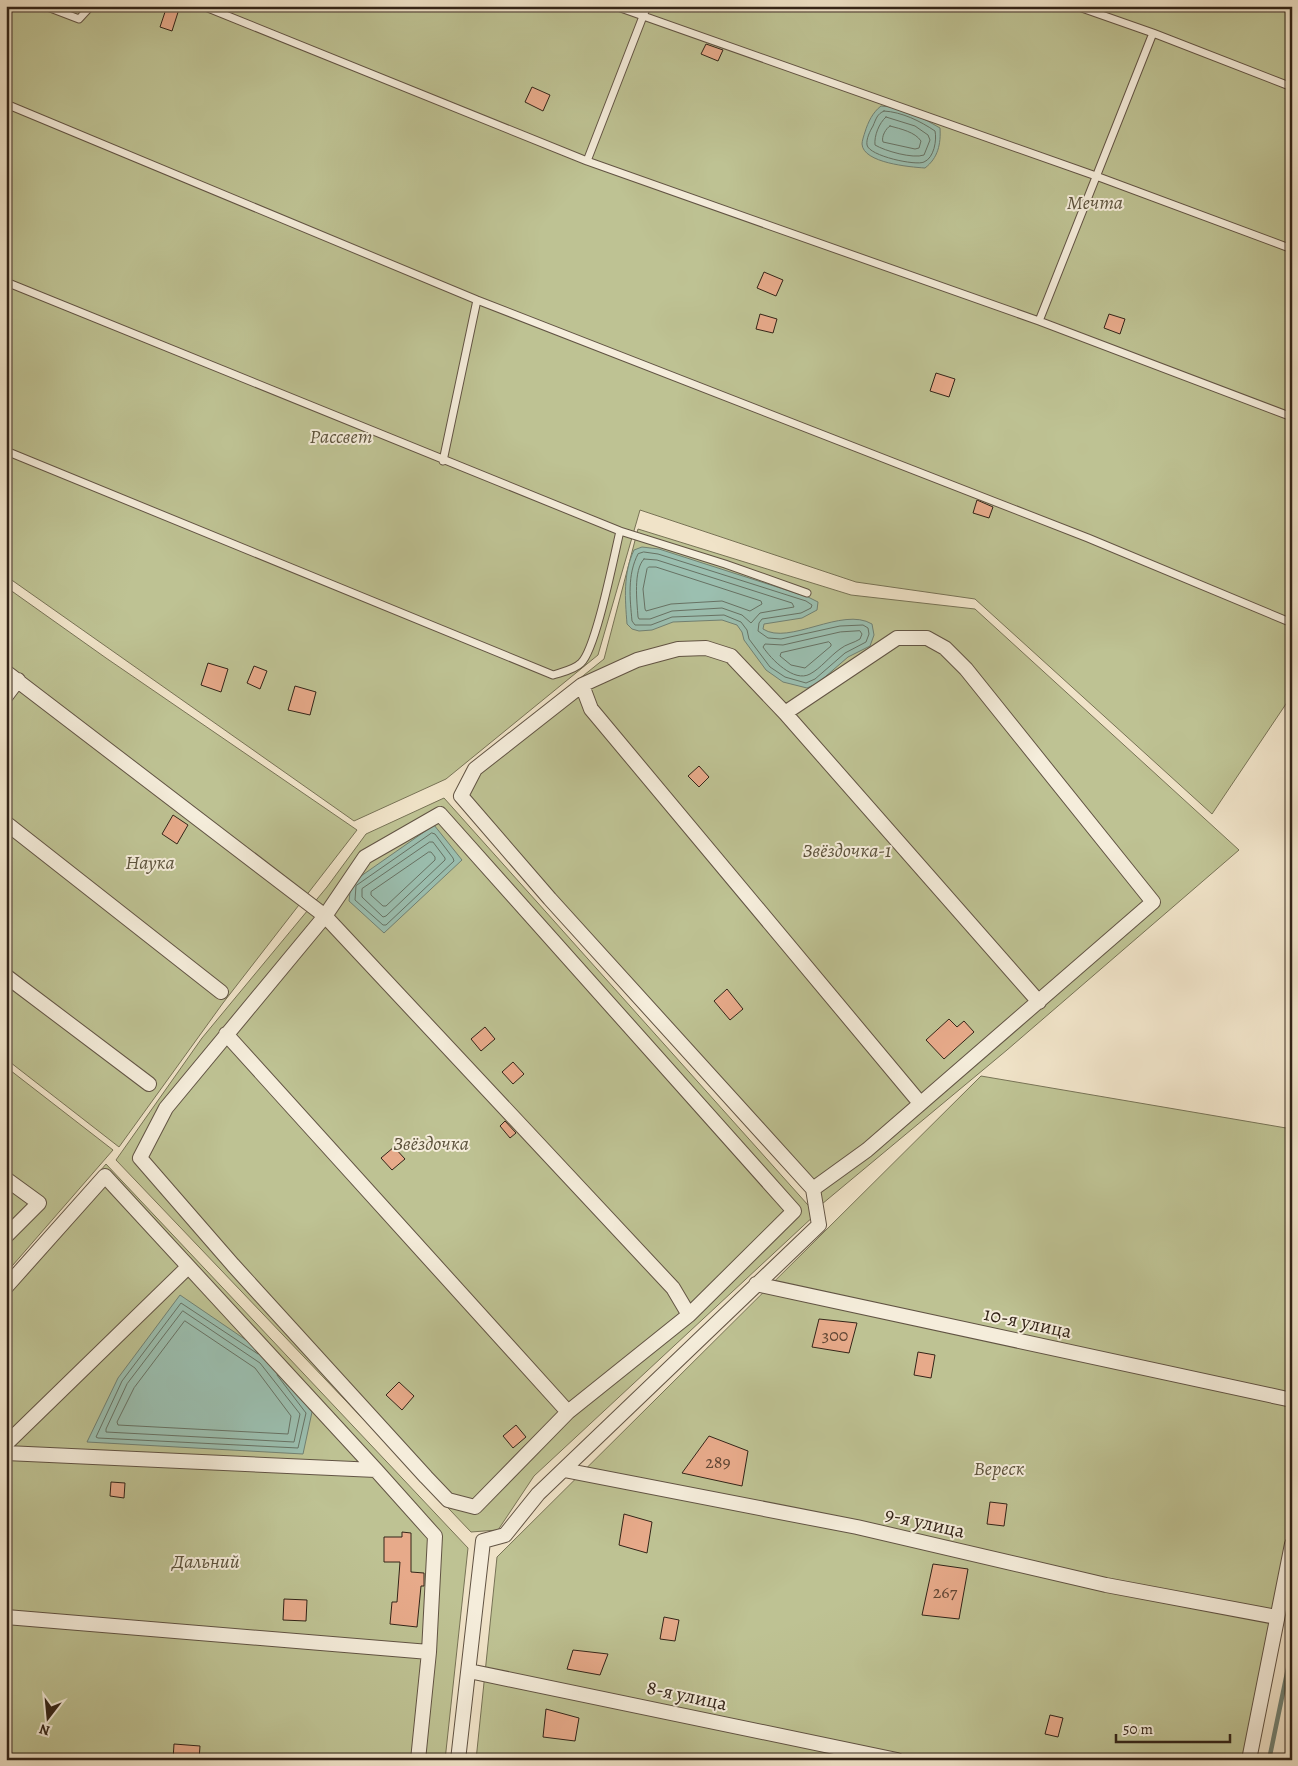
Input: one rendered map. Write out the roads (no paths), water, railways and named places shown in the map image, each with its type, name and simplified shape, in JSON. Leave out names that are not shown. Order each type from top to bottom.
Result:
[{"type":"street","points":[[785,713],[897,638],[927,638],[945,648],[966,669],[1153,902],[867,1150],[813,1189]]},
{"type":"street","points":[[458,1760],[483,1541],[504,1535],[538,1494],[819,1225],[813,1189],[550,899],[461,796],[475,769],[582,685],[637,660],[678,649],[706,648],[731,656],[785,713],[1039,1002]]},
{"type":"street","points":[[6,672],[325,916],[673,1288],[689,1315]]},
{"type":"street","points":[[6,696],[18,680]]},
{"type":"street","points":[[582,685],[591,710],[920,1103]]},
{"type":"street","points":[[440,814],[794,1211],[689,1315],[568,1412],[475,1508],[448,1500],[233,1265],[140,1158],[166,1108],[325,916],[365,857],[440,814]]},
{"type":"street","points":[[6,823],[221,992]]},
{"type":"street","points":[[6,976],[149,1084]]},
{"type":"street","points":[[226,1034],[568,1412]]},
{"type":"street","points":[[6,1287],[105,1176],[435,1536],[429,1652],[418,1760]]},
{"type":"street","points":[[6,1179],[39,1203],[6,1236]]},
{"type":"street","points":[[6,1444],[188,1266]]},
{"type":"street","name":"10-я улица","points":[[756,1284],[1292,1400]]},
{"type":"street","points":[[6,1453],[376,1470]]},
{"type":"street","name":"9-я улица","points":[[564,1470],[857,1527],[1106,1585],[1276,1616]]},
{"type":"street","points":[[1249,1760],[1276,1616],[1292,1544]]},
{"type":"street","points":[[6,1616],[429,1652]]},
{"type":"street","name":"8-я улица","points":[[468,1671],[896,1760]]},
{"type":"lane","points":[[45,6],[79,19],[91,6]]},
{"type":"lane","points":[[203,6],[587,161],[1039,321],[1292,417]]},
{"type":"lane","points":[[616,6],[1096,176],[1292,250]]},
{"type":"lane","points":[[587,161],[647,6]]},
{"type":"lane","points":[[1076,6],[1153,33],[1292,87]]},
{"type":"lane","points":[[1039,321],[1153,33]]},
{"type":"lane","points":[[6,104],[477,300],[1088,538],[1292,623]]},
{"type":"lane","points":[[6,282],[443,461],[620,531],[725,564],[807,593]]},
{"type":"lane","points":[[443,461],[477,300]]},
{"type":"lane","points":[[6,451],[553,675],[570,670],[582,663],[592,644],[620,531]]},
{"type":"water","points":[[881,106],[904,110],[940,128],[938,150],[933,160],[925,168],[888,163],[870,156],[864,150],[862,143],[866,128],[873,114]]},
{"type":"water","points":[[642,547],[659,549],[808,597],[818,602],[817,610],[802,618],[764,624],[763,629],[774,633],[787,633],[831,622],[860,620],[872,624],[874,635],[870,646],[848,657],[818,683],[807,688],[783,682],[766,670],[744,640],[742,632],[737,625],[722,620],[673,622],[652,630],[639,631],[632,629],[627,624],[626,577],[634,550]]},
{"type":"water","points":[[434,825],[462,860],[384,933],[349,901],[351,883]]},
{"type":"water","points":[[180,1295],[268,1355],[312,1412],[303,1454],[87,1442],[118,1378]]},
{"type":"waterway","points":[[1269,1760],[1292,1649]]},
{"type":"park label","name":"Мечта","points":[[1095,202]]},
{"type":"park label","name":"Рассвет","points":[[341,436]]},
{"type":"park label","name":"Звёздочка-1","points":[[847,850]]},
{"type":"park label","name":"Наука","points":[[150,862]]},
{"type":"park label","name":"Звёздочка","points":[[431,1143]]},
{"type":"park label","name":"Вереск","points":[[999,1468]]},
{"type":"park label","name":"Дальний","points":[[206,1561]]}]
